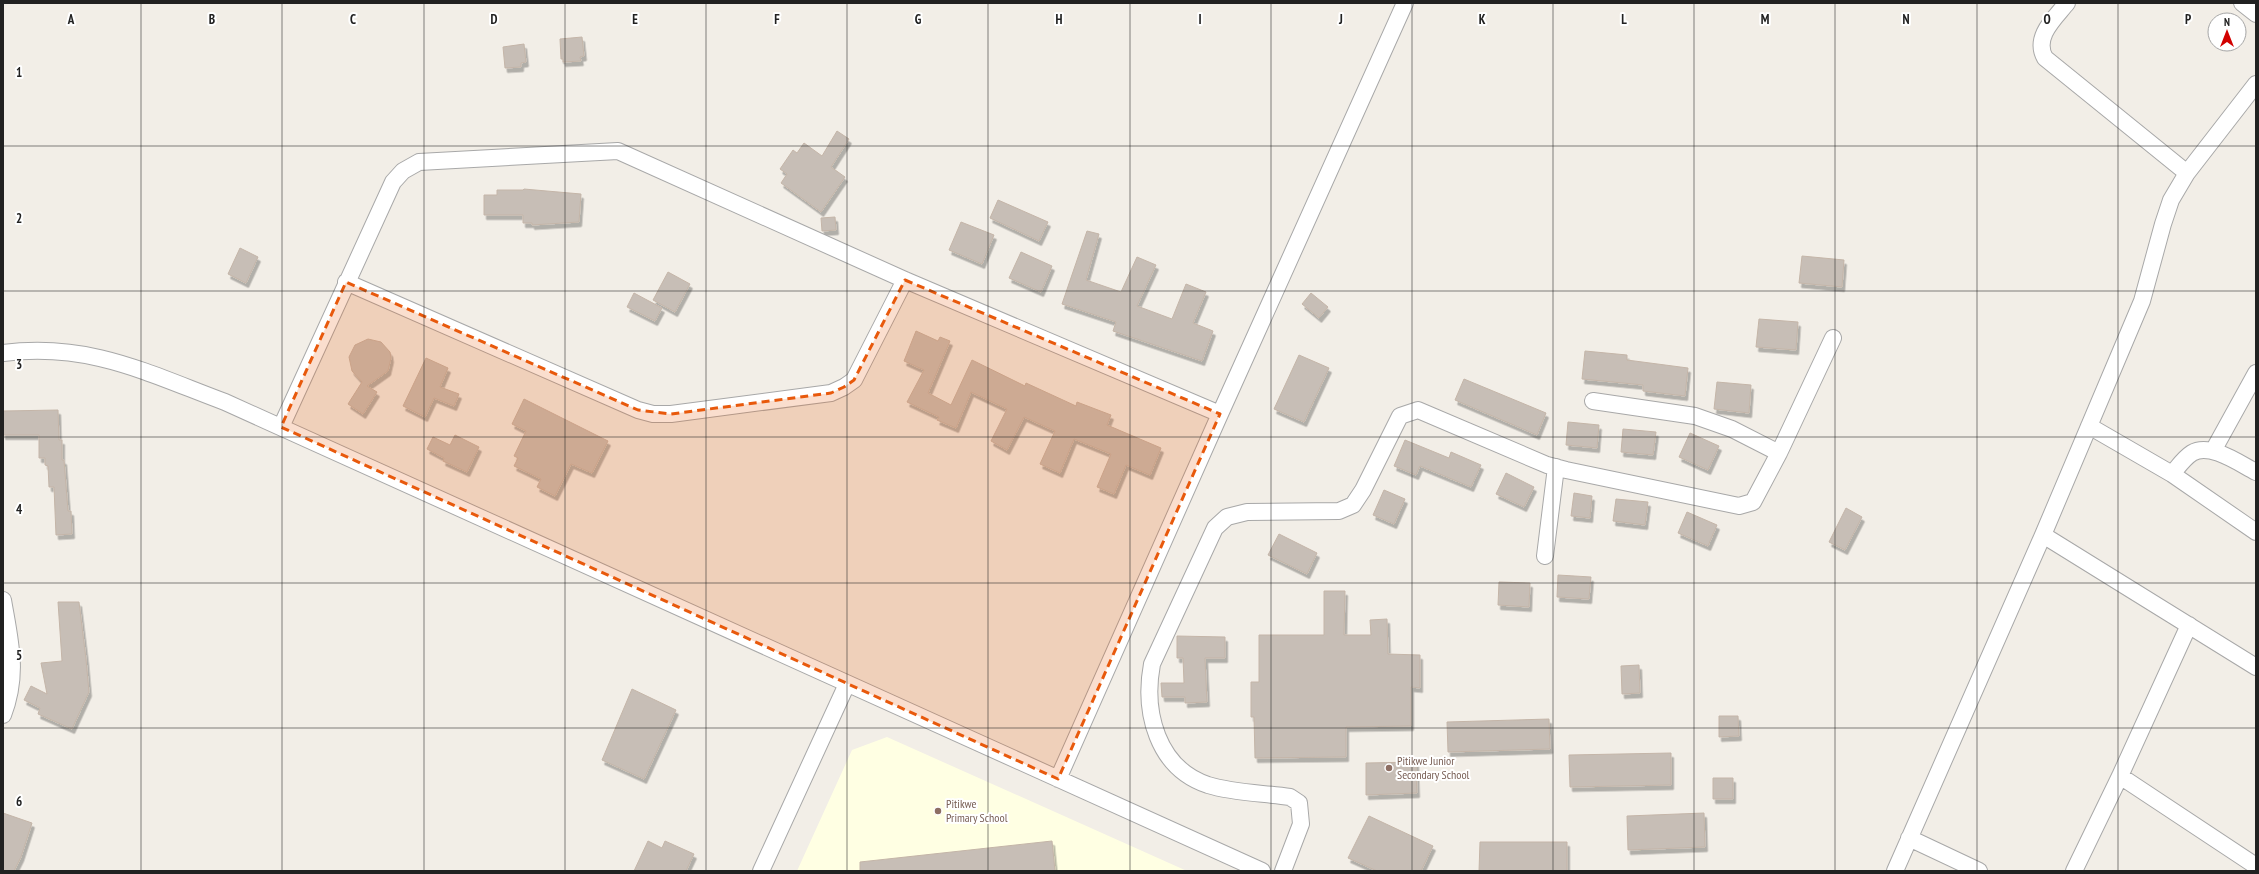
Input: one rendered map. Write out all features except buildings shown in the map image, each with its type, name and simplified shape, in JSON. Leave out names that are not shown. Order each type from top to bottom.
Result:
[{"type":"street","points":[[1058,779],[1405,3]]},
{"type":"street","points":[[2067,3],[2048,26],[2042,37],[2040,45],[2045,58],[2187,173]]},
{"type":"street","points":[[2242,3],[2256,14]]},
{"type":"street","points":[[1895,871],[2043,535],[2142,301],[2163,224],[2172,200],[2187,173],[2256,84]]},
{"type":"street","points":[[281,427],[393,182],[403,171],[419,162],[618,151],[905,280],[1220,414]]},
{"type":"street","points":[[346,282],[638,410],[653,414],[671,414],[831,392],[844,387],[854,380],[905,280]]},
{"type":"street","points":[[1283,871],[1301,824],[1299,803],[1290,797],[1220,788],[1196,779],[1182,770],[1169,758],[1157,737],[1151,717],[1149,689],[1152,664],[1215,528],[1227,517],[1241,513],[1339,511],[1349,508],[1363,490],[1400,416],[1412,411],[1427,412],[1556,467],[1745,506],[1753,502],[1779,453],[1833,338]]},
{"type":"street","points":[[3,352],[47,350],[99,356],[225,402],[1262,871]]},
{"type":"street","points":[[2213,451],[2256,373]]},
{"type":"street","points":[[1593,401],[1695,416],[1732,429],[1779,453]]},
{"type":"street","points":[[2090,426],[2172,474],[2256,532]]},
{"type":"street","points":[[2172,474],[2194,452],[2213,451],[2256,472]]},
{"type":"street","points":[[1545,556],[1556,467]]},
{"type":"street","points":[[2043,535],[2256,668]]},
{"type":"street","points":[[3,600],[13,664],[12,686],[3,715]]},
{"type":"street","points":[[2074,871],[2120,776],[2189,625]]},
{"type":"street","points":[[762,871],[847,684]]},
{"type":"street","points":[[2120,776],[2256,866]]},
{"type":"street","points":[[1909,838],[1979,871]]},
{"type":"highlighted area","points":[[905,280],[1220,414],[1058,779],[281,427],[346,282],[638,410],[671,414],[831,393],[844,387],[854,380]]},
{"type":"shaded area","name":"Pitikwe Primary School","points":[[887,737],[1187,871],[797,871],[852,750]]},
{"type":"place","name":"Pitikwe Junior Secondary School","points":[[1389,768]]},
{"type":"place","name":"Pitikwe Primary School","points":[[938,811]]}]
